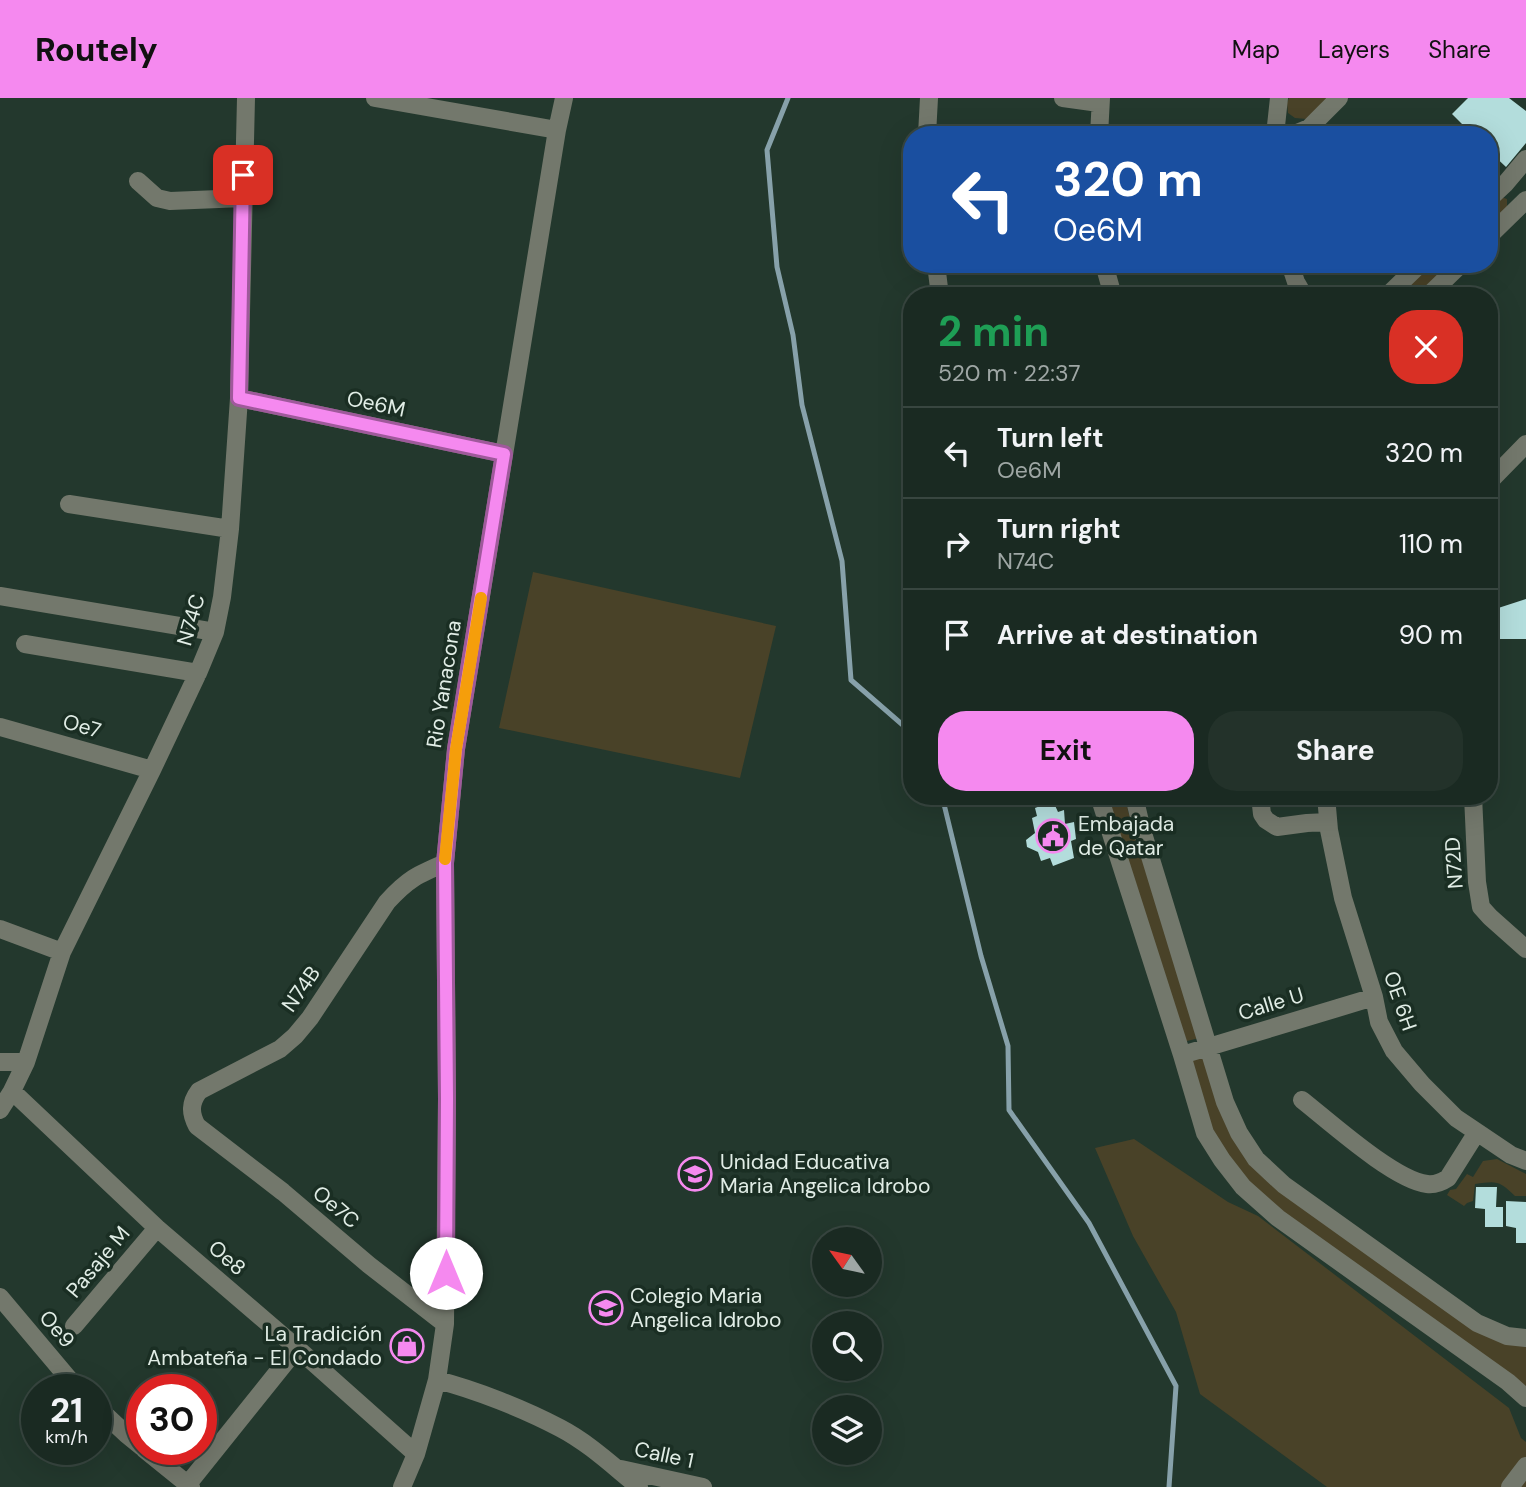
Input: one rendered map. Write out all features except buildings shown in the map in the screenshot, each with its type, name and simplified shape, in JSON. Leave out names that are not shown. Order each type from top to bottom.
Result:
[{"type":"street","name":"N74C","points":[[0,1111],[26,1062],[62,952],[152,770],[215,632],[230,529],[239,398],[246,98]]},
{"type":"street","points":[[375,98],[557,130]]},
{"type":"street","name":"Rio Yanacona","points":[[405,1486],[437,1380],[445,1324],[445,863],[456,749],[564,98]]},
{"type":"street","points":[[927,126],[929,98]]},
{"type":"street","points":[[1063,98],[1100,101],[1099,126]]},
{"type":"street","points":[[1279,98],[1282,126]]},
{"type":"street","points":[[1311,126],[1339,98]]},
{"type":"street","points":[[1498,191],[1526,159]]},
{"type":"street","points":[[138,181],[157,198],[170,201],[243,198]]},
{"type":"street","points":[[1498,227],[1526,201],[1505,184]]},
{"type":"street","points":[[1396,287],[1411,273]]},
{"type":"street","points":[[1438,287],[1452,273]]},
{"type":"street","name":"Oe6M","points":[[239,398],[504,454]]},
{"type":"street","points":[[1498,473],[1526,444]]},
{"type":"street","points":[[69,504],[230,529]]},
{"type":"street","points":[[0,596],[215,632]]},
{"type":"street","points":[[25,644],[198,673]]},
{"type":"street","name":"Oe7","points":[[0,727],[152,770]]},
{"type":"street","points":[[1102,805],[1205,1133],[1222,1160],[1243,1187],[1278,1218],[1508,1382],[1526,1398]]},
{"type":"street","points":[[1136,805],[1225,1102],[1239,1133],[1256,1159],[1284,1185],[1477,1323],[1507,1335],[1526,1338]]},
{"type":"street","points":[[1262,805],[1262,814],[1266,820],[1277,827],[1328,822]]},
{"type":"street","name":"OE 6H","points":[[1326,805],[1343,898],[1374,997],[1379,1022],[1394,1051],[1456,1118],[1511,1155],[1526,1161]]},
{"type":"street","name":"N72D","points":[[1473,805],[1477,882],[1481,906],[1490,917],[1523,944]]},
{"type":"street","name":"N74B","points":[[197,1126],[191,1108],[199,1091],[280,1048],[295,1036],[310,1018],[387,902],[416,875],[445,863]]},
{"type":"street","points":[[0,929],[62,952]]},
{"type":"street","name":"Calle U","points":[[1182,1055],[1374,997]]},
{"type":"street","points":[[0,1062],[26,1062]]},
{"type":"street","name":"Oe8","points":[[12,1091],[157,1228],[416,1454]]},
{"type":"street","points":[[1302,1100],[1381,1161],[1406,1177],[1428,1184],[1440,1183],[1448,1178],[1477,1132]]},
{"type":"street","name":"Oe7C","points":[[197,1126],[445,1324]]},
{"type":"street","name":"Pasaje M","points":[[74,1326],[157,1228]]},
{"type":"street","name":"Oe9","points":[[0,1297],[65,1374]]},
{"type":"street","points":[[164,1465],[189,1486],[297,1348]]},
{"type":"street","points":[[437,1380],[464,1387],[561,1428],[639,1487]]},
{"type":"street","points":[[112,1421],[126,1434]]},
{"type":"street","points":[[1510,1487],[1526,1466]]},
{"type":"street","name":"Calle 1","points":[[616,1468],[703,1487]]},
{"type":"shaded area","points":[[1289,98],[1328,98],[1307,119],[1295,118],[1288,113]]},
{"type":"shaded area","points":[[1498,196],[1507,199],[1507,210],[1498,218]]},
{"type":"shaded area","points":[[1418,273],[1441,273],[1426,287],[1403,287]]},
{"type":"shaded area","points":[[533,572],[776,626],[740,778],[499,728]]},
{"type":"shaded area","points":[[1110,805],[1127,805],[1199,1038],[1183,1042]]},
{"type":"shaded area","points":[[1204,1055],[1249,1162],[1526,1346],[1526,1394],[1282,1214],[1248,1184],[1210,1129],[1189,1058]]},
{"type":"shaded area","points":[[1134,1139],[1228,1202],[1258,1216],[1509,1408],[1521,1438],[1526,1442],[1526,1487],[1327,1487],[1200,1394],[1176,1312],[1133,1236],[1095,1148]]},
{"type":"shaded area","points":[[1497,1159],[1526,1174],[1526,1196],[1515,1196],[1501,1184],[1493,1182],[1475,1184],[1473,1201],[1464,1206],[1447,1195],[1450,1190],[1456,1189],[1467,1174],[1473,1177],[1483,1161]]},
{"type":"waterway","points":[[788,98],[767,150],[777,267],[793,335],[802,405],[842,561],[851,680],[903,725]]},
{"type":"waterway","points":[[944,805],[981,956],[1008,1046],[1009,1110],[1089,1223],[1176,1386],[1169,1487]]},
{"type":"slow traffic","points":[[445,859],[456,749],[481,598]]},
{"type":"place","name":"Embajada de Qatar","points":[[1053,836]]},
{"type":"place","name":"Unidad Educativa Maria Angelica Idrobo","points":[[695,1174]]},
{"type":"place","name":"Colegio Maria Angelica Idrobo","points":[[606,1308]]},
{"type":"place","name":"La Tradición Ambateña - El Condado","points":[[407,1346]]},
{"type":"route","points":[[243,175],[239,398],[504,454],[456,749],[445,863],[446,1273]]}]
